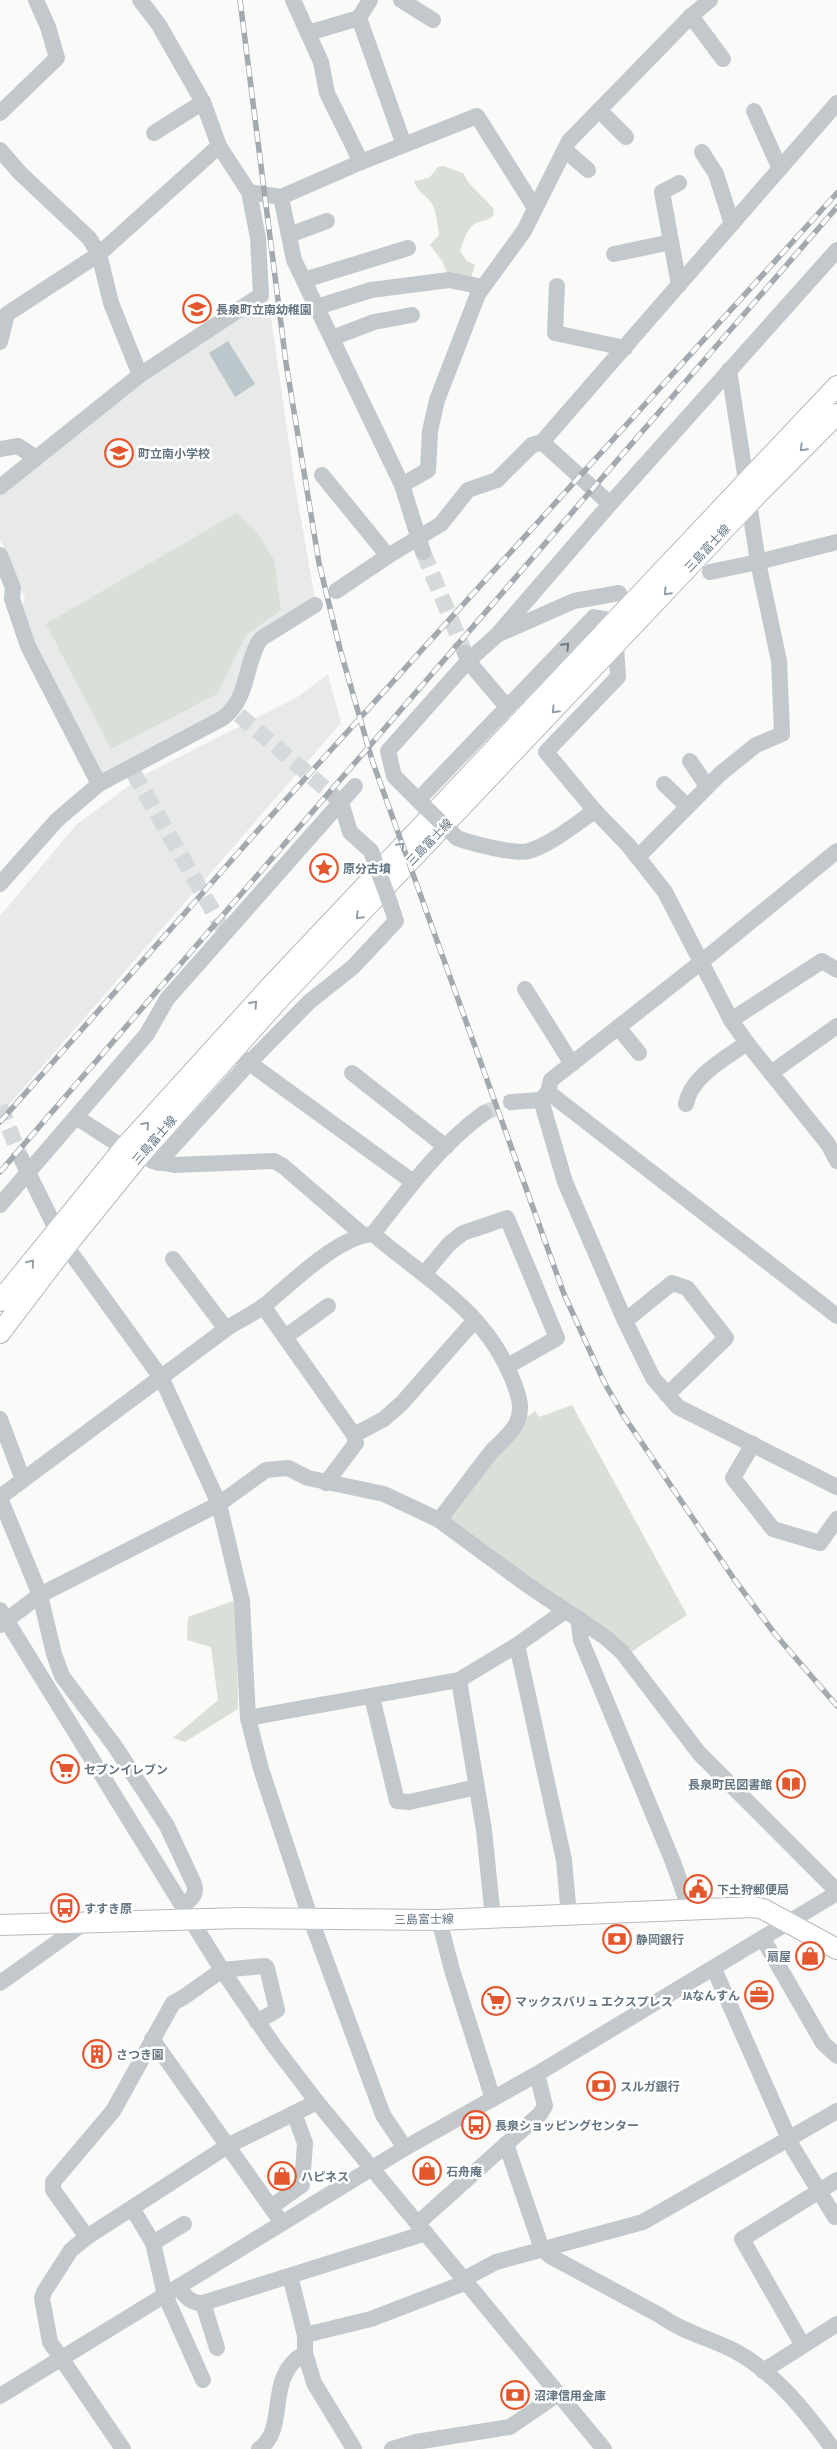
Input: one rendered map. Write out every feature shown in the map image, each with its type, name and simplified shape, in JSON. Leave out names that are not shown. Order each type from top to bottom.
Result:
[{"type":"main road","name":"三島富士線","points":[[0,1301],[61,1238],[132,1152],[384,864],[837,386]]},
{"type":"main road","name":"三島富士線","points":[[132,1152],[241,1057],[287,991],[749,504],[837,414]]},
{"type":"main road","name":"三島富士線","points":[[0,1333],[61,1238]]},
{"type":"main road","name":"三島富士線","points":[[0,1925],[87,1921],[188,1913],[240,1918],[311,1920],[439,1920],[753,1907],[763,1909],[789,1922],[837,1949]]},
{"type":"street","points":[[0,113],[57,58],[48,27],[36,0]]},
{"type":"street","points":[[293,0],[320,62],[327,93],[361,162]]},
{"type":"street","points":[[308,33],[359,18],[370,0]]},
{"type":"street","points":[[401,0],[433,20]]},
{"type":"street","points":[[402,485],[428,470],[430,431],[438,400],[478,294],[524,232],[569,141],[691,16],[710,0]]},
{"type":"street","points":[[0,487],[140,375],[261,295],[258,238],[249,192],[219,146],[203,102],[159,25],[142,1]]},
{"type":"street","points":[[691,16],[723,59]]},
{"type":"street","points":[[359,18],[404,145]]},
{"type":"street","points":[[154,133],[203,102]]},
{"type":"street","points":[[336,591],[388,556],[421,545],[441,524],[468,490],[497,480],[532,445],[542,442],[837,103]]},
{"type":"street","points":[[599,110],[626,137]]},
{"type":"street","points":[[754,111],[780,169]]},
{"type":"street","points":[[249,192],[281,197],[361,162],[477,116],[535,208]]},
{"type":"street","points":[[0,342],[4,314],[75,267],[99,254],[219,146]]},
{"type":"street","points":[[0,150],[20,173],[89,238],[99,254],[111,303],[140,375]]},
{"type":"street","points":[[565,150],[588,170]]},
{"type":"street","points":[[702,152],[716,174],[732,224]]},
{"type":"street","points":[[679,183],[662,192],[679,285]]},
{"type":"street","points":[[281,197],[294,260],[402,485],[421,545]]},
{"type":"street","points":[[289,235],[328,221]]},
{"type":"street","points":[[614,254],[671,242]]},
{"type":"street","points":[[304,280],[408,248]]},
{"type":"street","points":[[596,811],[527,852],[473,845],[456,838],[394,776],[388,751],[467,657],[497,634],[610,504],[837,250]]},
{"type":"street","points":[[317,308],[371,290],[449,280],[483,288]]},
{"type":"street","points":[[557,286],[555,333],[624,348]]},
{"type":"street","points":[[332,338],[374,322],[412,315]]},
{"type":"street","points":[[729,370],[746,481]]},
{"type":"street","points":[[542,442],[610,504]]},
{"type":"street","points":[[0,449],[18,446],[36,458]]},
{"type":"street","points":[[322,475],[388,556]]},
{"type":"street","points":[[638,857],[707,786],[756,746],[782,734],[779,661],[758,562],[749,504]]},
{"type":"street","points":[[710,572],[837,542]]},
{"type":"street","points":[[0,556],[13,588],[6,597],[28,646],[99,784]]},
{"type":"street","points":[[497,634],[574,601],[619,593]]},
{"type":"street","points":[[0,884],[57,820],[99,784],[131,770],[223,718],[236,713],[258,643],[314,605]]},
{"type":"street","points":[[420,802],[508,706],[594,617],[615,621]]},
{"type":"street","points":[[616,646],[618,677],[546,752],[638,857],[665,892],[731,1020],[747,1043],[828,1144],[837,1161]]},
{"type":"street","points":[[467,657],[508,706]]},
{"type":"street","points":[[690,761],[707,786]]},
{"type":"street","points":[[664,784],[687,806]]},
{"type":"street","points":[[0,1205],[24,1165],[76,1117],[147,1034],[167,999],[224,930],[338,799],[355,786]]},
{"type":"street","points":[[158,1163],[241,1057],[353,967],[396,920],[371,852],[350,832],[338,799]]},
{"type":"street","points":[[837,851],[700,963],[551,1080],[544,1096],[565,1182],[625,1321],[653,1378],[678,1407],[837,1487]]},
{"type":"street","points":[[731,1020],[822,961],[837,970]]},
{"type":"street","points":[[525,989],[572,1064]]},
{"type":"street","points":[[771,1072],[837,1026]]},
{"type":"street","points":[[618,1027],[639,1053]]},
{"type":"street","points":[[686,1104],[688,1093],[694,1085],[714,1067],[747,1043]]},
{"type":"street","points":[[241,1057],[413,1182]]},
{"type":"street","points":[[352,1073],[446,1147]]},
{"type":"street","points":[[510,1102],[544,1096],[837,1316]]},
{"type":"street","points":[[188,1913],[196,1890],[194,1884],[167,1826],[114,1745],[62,1676],[54,1654],[40,1595],[0,1498],[162,1379],[226,1329],[263,1306],[314,1262],[367,1234],[466,1126],[484,1112]]},
{"type":"street","points":[[76,1117],[132,1152],[158,1163],[174,1165],[274,1161],[283,1166],[367,1234],[452,1295],[475,1320],[498,1349],[508,1366],[521,1403],[517,1424],[482,1463],[439,1520]]},
{"type":"street","points":[[24,1165],[61,1238],[162,1379],[220,1504],[242,1600],[248,1718],[261,1768],[311,1920],[383,2115],[405,2148]]},
{"type":"street","points":[[424,1274],[449,1244],[463,1233],[507,1218],[557,1338],[508,1366]]},
{"type":"street","points":[[173,1259],[226,1329]]},
{"type":"street","points":[[625,1321],[672,1283],[687,1288],[726,1338],[667,1395]]},
{"type":"street","points":[[263,1306],[354,1435],[356,1443],[326,1483]]},
{"type":"street","points":[[285,1337],[328,1306]]},
{"type":"street","points":[[354,1435],[384,1419],[402,1403],[475,1320]]},
{"type":"street","points":[[0,1419],[23,1480]]},
{"type":"street","points":[[753,1444],[733,1478],[773,1528],[820,1543],[837,1519]]},
{"type":"street","points":[[0,2396],[373,2169],[405,2148],[537,2074],[836,1895],[699,1752],[622,1652],[605,1637],[571,1615],[439,1520],[384,1494],[326,1483],[308,1478],[288,1468],[266,1470],[220,1504],[40,1595],[2,1618],[222,1970],[257,2022],[317,2102],[373,2169],[466,2281],[604,2449]]},
{"type":"street","points":[[248,1718],[459,1680],[571,1615]]},
{"type":"street","points":[[571,1615],[673,1862],[690,1910]]},
{"type":"street","points":[[517,1645],[564,1860],[570,1916]]},
{"type":"street","points":[[459,1680],[484,1830],[493,1918]]},
{"type":"street","points":[[372,1697],[397,1801],[409,1802],[477,1787]]},
{"type":"street","points":[[439,1920],[452,1970],[493,2099]]},
{"type":"street","points":[[0,1983],[87,1921]]},
{"type":"street","points":[[763,1939],[822,2043],[837,2056]]},
{"type":"street","points":[[87,2237],[53,2190],[53,2182],[113,2110],[173,2003],[184,1998],[222,1970],[265,1966],[277,2010],[257,2022]]},
{"type":"street","points":[[714,1969],[789,2140],[835,2217]]},
{"type":"street","points":[[152,2039],[229,2145],[282,2223]]},
{"type":"street","points":[[172,2291],[187,2299],[203,2303],[290,2276],[422,2228],[506,2144],[540,2114],[544,2106],[537,2074]]},
{"type":"street","points":[[122,2449],[50,2342],[42,2298],[44,2292],[71,2250],[87,2237],[229,2145],[317,2102]]},
{"type":"street","points":[[305,2335],[371,2319],[466,2281],[496,2262],[643,2222],[837,2111]]},
{"type":"street","points":[[271,2207],[302,2185],[305,2143],[294,2113]]},
{"type":"street","points":[[506,2144],[542,2249],[550,2256],[661,2316],[676,2327],[735,2351],[779,2384],[833,2449]]},
{"type":"street","points":[[802,2344],[742,2239],[837,2180]]},
{"type":"street","points":[[132,2208],[153,2243],[203,2380]]},
{"type":"street","points":[[153,2243],[184,2224]]},
{"type":"street","points":[[290,2276],[305,2335],[305,2353],[314,2383],[354,2449]]},
{"type":"street","points":[[203,2303],[217,2348]]},
{"type":"street","points":[[763,2371],[802,2344],[837,2324]]},
{"type":"street","points":[[260,2449],[267,2444],[272,2432],[283,2374],[294,2360],[305,2353]]},
{"type":"street","points":[[392,2449],[416,2442],[510,2427],[558,2394]]},
{"type":"shaded area","points":[[443,166],[463,173],[468,182],[494,209],[493,216],[472,226],[460,251],[467,261],[475,265],[470,281],[448,275],[442,261],[430,245],[439,235],[435,212],[432,203],[419,190],[414,181],[429,178],[438,167]]},
{"type":"shaded area","points":[[268,297],[295,485],[315,599],[262,632],[227,706],[103,778],[32,641],[21,607],[25,598],[0,539],[0,495],[85,423]]},
{"type":"shaded area","points":[[228,341],[255,384],[235,397],[209,353]]},
{"type":"shaded area","points":[[236,513],[256,531],[274,560],[281,610],[246,635],[217,694],[111,749],[46,624]]},
{"type":"shaded area","points":[[328,674],[341,723],[0,1115],[0,916],[76,825],[142,776],[299,696]]},
{"type":"shaded area","points":[[572,1405],[687,1615],[631,1652],[448,1521],[508,1433],[535,1411],[539,1417]]},
{"type":"shaded area","points":[[236,1600],[238,1709],[185,1742],[173,1738],[218,1700],[211,1647],[187,1640],[188,1617]]},
{"type":"tunnel","points":[[423,552],[465,653]]},
{"type":"tunnel","points":[[239,715],[334,796]]},
{"type":"tunnel","points":[[133,772],[222,927]]},
{"type":"tunnel","points":[[484,1113],[511,1102]]},
{"type":"tunnel","points":[[0,1106],[21,1158]]},
{"type":"railway","points":[[240,0],[286,363],[319,563],[340,649],[372,760],[564,1294],[604,1382],[623,1415],[734,1579],[775,1634],[837,1706]]},
{"type":"railway","points":[[0,1122],[261,827],[837,193]]},
{"type":"railway","points":[[0,1172],[837,207]]},
{"type":"place","name":"長泉町立南幼稚園","points":[[197,309]]},
{"type":"place","name":"町立南小学校","points":[[119,453]]},
{"type":"place","name":"原分古墳","points":[[324,868]]},
{"type":"place","name":"セブンイレブン","points":[[65,1769]]},
{"type":"place","name":"長泉町民図書館","points":[[791,1784]]},
{"type":"place","name":"下土狩郵便局","points":[[698,1889]]},
{"type":"place","name":"すすき原","points":[[65,1908]]},
{"type":"place","name":"静岡銀行","points":[[617,1939]]},
{"type":"place","name":"扇屋","points":[[810,1956]]},
{"type":"place","name":"JAなんすん","points":[[759,1995]]},
{"type":"place","name":"マックスバリュ エクスプレス","points":[[496,2001]]},
{"type":"place","name":"さつき園","points":[[97,2054]]},
{"type":"place","name":"スルガ銀行","points":[[601,2086]]},
{"type":"place","name":"長泉ショッピングセンター","points":[[476,2125]]},
{"type":"place","name":"石舟庵","points":[[427,2171]]},
{"type":"place","name":"ハピネス","points":[[282,2176]]},
{"type":"place","name":"沼津信用金庫","points":[[515,2395]]}]
